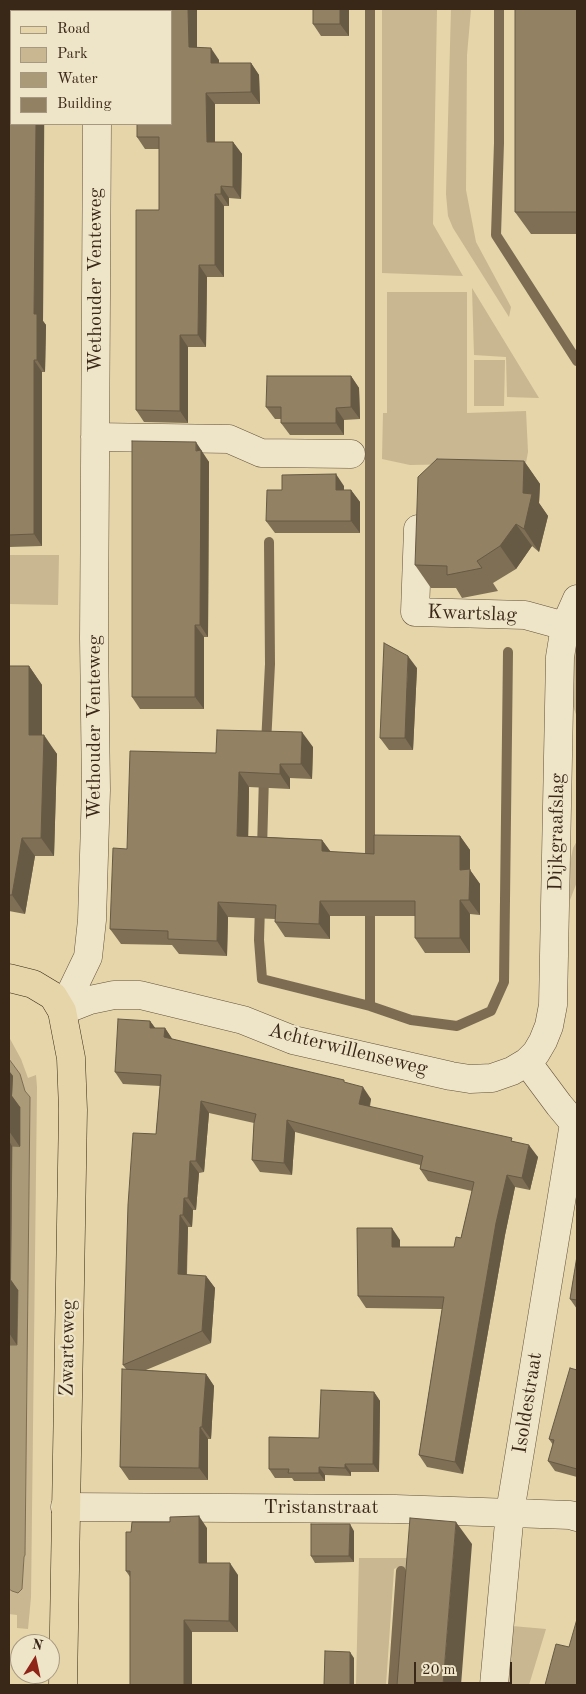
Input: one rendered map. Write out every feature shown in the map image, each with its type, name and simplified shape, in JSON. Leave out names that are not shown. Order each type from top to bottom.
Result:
[{"type":"main road","points":[[9,978],[33,984],[53,996],[62,1011]]},
{"type":"main road","name":"Zwarteweg","points":[[62,1011],[70,1058],[73,1110],[63,1685]]},
{"type":"street","name":"Wethouder Venteweg","points":[[62,1011],[88,957],[92,920],[96,790],[94,638],[97,125]]},
{"type":"street","points":[[95,437],[229,440],[261,453],[351,454]]},
{"type":"street","name":"Kwartslag","points":[[418,505],[415,612],[525,615],[564,626]]},
{"type":"street","name":"Dijkgraafslag","points":[[527,1062],[543,1040],[553,1005],[568,779],[560,658],[564,626],[577,599]]},
{"type":"street","name":"Achterwillenseweg","points":[[62,1011],[90,1000],[114,995],[140,996],[242,1020],[293,1040],[451,1076],[470,1079],[492,1078],[512,1072],[527,1062]]},
{"type":"street","points":[[527,1062],[576,1123]]},
{"type":"street","name":"Isoldestraat","points":[[494,1685],[510,1512],[576,1123]]},
{"type":"street","name":"Tristanstraat","points":[[65,1507],[386,1509],[510,1512],[577,1517]]},
{"type":"green space","points":[[382,9],[437,9],[433,224],[463,276],[382,273]]},
{"type":"green space","points":[[451,9],[471,9],[467,55],[466,190],[476,242],[511,307],[509,317],[453,228],[448,216],[446,194]]},
{"type":"green space","points":[[472,288],[539,398],[507,397],[506,357],[474,355]]},
{"type":"green space","points":[[387,292],[467,292],[467,413],[526,411],[528,452],[525,468],[459,464],[410,465],[382,459],[383,413],[387,413]]},
{"type":"green space","points":[[474,360],[505,360],[504,406],[474,406]]},
{"type":"green space","points":[[9,555],[59,555],[58,605],[9,604]]},
{"type":"green space","points":[[577,636],[577,717],[571,701],[573,661]]},
{"type":"green space","points":[[577,841],[577,882],[570,900],[570,863],[573,848]]},
{"type":"green space","points":[[9,1037],[21,1059],[28,1078],[36,1075],[37,1087],[31,1597],[28,1629],[17,1628],[17,1615],[9,1614],[9,1589],[12,1591],[22,1589],[25,1554],[30,1097],[25,1091],[20,1074],[9,1059]]},
{"type":"green space","points":[[359,1558],[422,1558],[408,1569],[398,1567],[394,1569],[386,1685],[356,1685]]},
{"type":"green space","points":[[512,1626],[546,1629],[529,1685],[508,1685]]},
{"type":"water","points":[[9,1059],[20,1074],[25,1091],[30,1097],[25,1555],[22,1589],[18,1593],[9,1589],[9,1345],[17,1345],[18,1290],[10,1290],[12,1146],[20,1146],[20,1107],[12,1107]]},
{"type":"building","points":[[9,9],[36,9],[10,10],[10,125],[36,125],[34,314],[37,314],[37,360],[34,360],[34,534],[9,535]]},
{"type":"building","points":[[188,9],[189,47],[211,48],[211,63],[251,63],[251,92],[206,93],[207,142],[233,142],[233,187],[221,186],[221,194],[215,194],[215,265],[199,265],[198,335],[180,335],[180,411],[136,410],[136,210],[159,210],[159,137],[137,137],[137,125],[172,125],[172,10],[137,10]]},
{"type":"building","points":[[313,9],[340,9],[340,24],[313,24]]},
{"type":"building","points":[[515,9],[577,9],[577,212],[515,212]]},
{"type":"building","points":[[267,376],[351,376],[351,407],[336,408],[336,423],[281,423],[281,407],[266,407]]},
{"type":"building","points":[[132,441],[196,442],[196,451],[201,450],[200,625],[195,625],[195,697],[132,697]]},
{"type":"building","points":[[437,459],[524,461],[523,493],[532,494],[524,529],[516,524],[500,546],[477,561],[482,568],[447,575],[447,566],[415,565],[418,477]]},
{"type":"building","points":[[336,474],[336,490],[351,490],[351,521],[266,521],[267,490],[282,490],[282,475]]},
{"type":"building","points":[[384,643],[408,656],[405,738],[380,738]]},
{"type":"building","points":[[9,666],[29,666],[29,735],[44,735],[41,838],[22,838],[12,895],[9,895]]},
{"type":"building","points":[[217,730],[302,732],[301,764],[280,764],[280,774],[239,772],[237,836],[322,840],[322,851],[374,854],[374,835],[460,836],[460,870],[470,869],[469,900],[460,900],[460,938],[415,938],[415,901],[320,901],[319,924],[275,922],[276,905],[218,902],[217,941],[168,939],[168,931],[110,929],[113,848],[127,849],[130,751],[216,753]]},
{"type":"building","points":[[118,1019],[150,1021],[150,1028],[165,1028],[164,1037],[344,1080],[344,1082],[363,1087],[359,1104],[512,1138],[511,1141],[529,1145],[522,1178],[507,1175],[496,1223],[455,1462],[419,1455],[444,1297],[358,1296],[357,1228],[392,1228],[392,1247],[454,1247],[456,1237],[461,1238],[474,1182],[420,1169],[423,1156],[287,1120],[284,1163],[252,1160],[256,1114],[201,1101],[196,1161],[190,1161],[188,1198],[184,1198],[183,1215],[180,1215],[178,1274],[206,1276],[202,1331],[123,1365],[128,1205],[133,1133],[156,1134],[161,1075],[115,1072]]},
{"type":"building","points":[[577,1256],[577,1300],[570,1299]]},
{"type":"building","points":[[570,1368],[577,1370],[577,1469],[548,1461],[554,1440],[549,1439]]},
{"type":"building","points":[[122,1369],[206,1374],[202,1427],[200,1427],[199,1468],[120,1467]]},
{"type":"building","points":[[321,1390],[374,1392],[373,1464],[345,1464],[345,1468],[319,1467],[319,1473],[288,1473],[289,1469],[269,1469],[269,1437],[319,1438]]},
{"type":"building","points":[[199,1516],[199,1563],[230,1563],[229,1621],[184,1620],[184,1685],[130,1685],[130,1571],[126,1571],[126,1532],[131,1532],[132,1522],[170,1522],[170,1517]]},
{"type":"building","points":[[410,1518],[456,1522],[443,1685],[397,1685]]},
{"type":"building","points":[[311,1524],[350,1524],[349,1556],[311,1556]]},
{"type":"building","points":[[577,1619],[577,1685],[545,1685],[556,1644],[569,1647]]},
{"type":"building","points":[[325,1651],[350,1652],[350,1685],[324,1685]]},
{"type":"waterway","points":[[370,9],[370,865]]},
{"type":"waterway","points":[[499,9],[499,143],[496,235],[577,361]]},
{"type":"waterway","points":[[266,744],[270,664],[269,542]]},
{"type":"waterway","points":[[260,906],[259,940],[262,979],[370,1006],[411,1020],[457,1026],[491,1011],[504,982],[508,652]]},
{"type":"waterway","points":[[262,849],[264,776]]},
{"type":"waterway","points":[[370,902],[370,1006]]},
{"type":"waterway","points":[[393,1685],[401,1571]]}]
